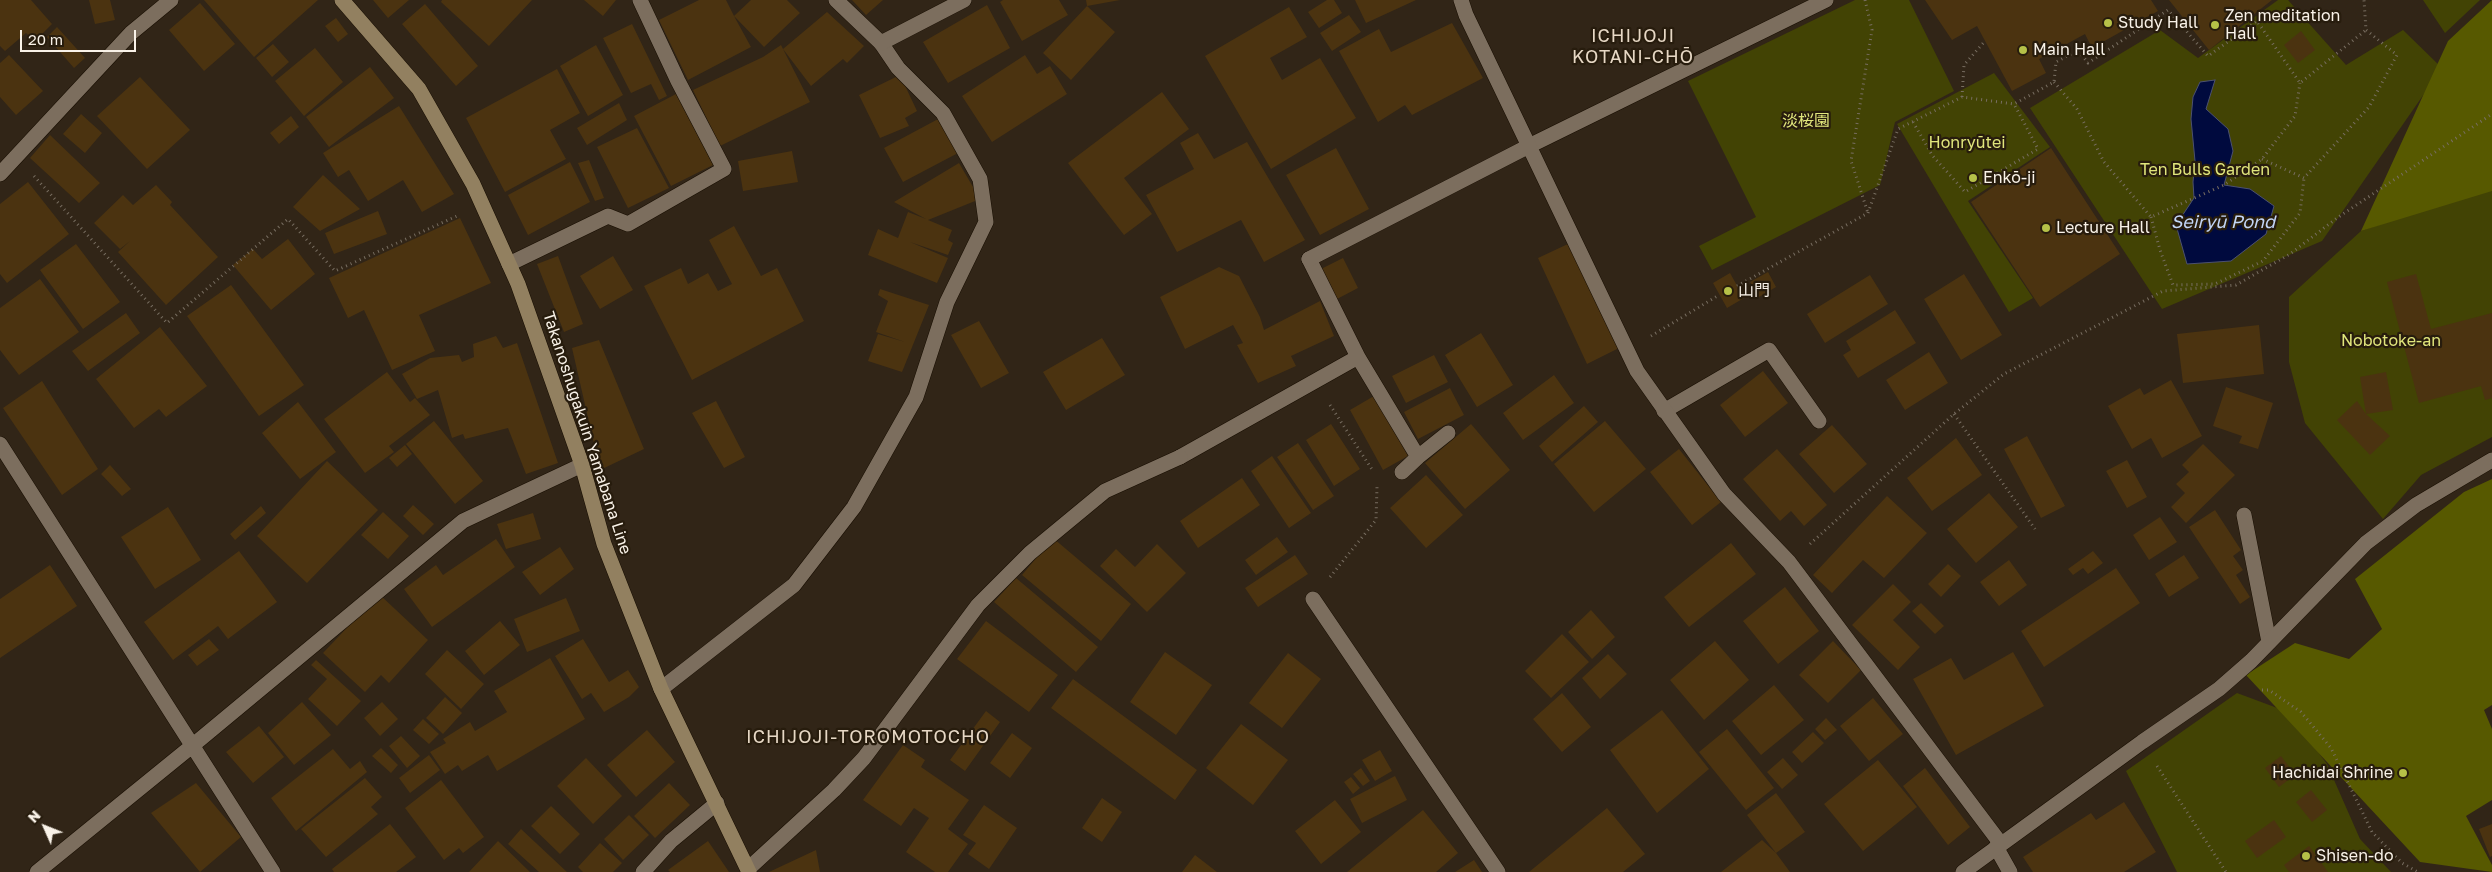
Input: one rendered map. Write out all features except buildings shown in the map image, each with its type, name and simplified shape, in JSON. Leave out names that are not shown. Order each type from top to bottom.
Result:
[{"type":"main road","name":"Takanoshugakuin Yamabana Line","points":[[342,0],[419,89],[473,184],[518,284],[582,465],[604,544],[661,689],[748,870]]},
{"type":"street","points":[[0,174],[131,33],[171,0]]},
{"type":"street","points":[[509,264],[608,216],[628,224],[724,169],[678,81],[640,0]]},
{"type":"street","points":[[661,689],[794,585],[854,507],[916,397],[947,302],[986,222],[980,179],[943,113],[898,68],[881,43],[836,0]]},
{"type":"street","points":[[881,43],[964,0]]},
{"type":"street","points":[[1460,0],[1637,371],[1724,494],[1789,562],[1998,845],[2010,872]]},
{"type":"street","points":[[1418,457],[1358,357],[1309,259],[1529,146],[1826,0]]},
{"type":"street","points":[[1664,411],[1769,350],[1819,421]]},
{"type":"street","points":[[748,870],[834,790],[864,758],[978,605],[1030,553],[1105,491],[1180,458],[1358,357]]},
{"type":"street","points":[[1402,472],[1448,433]]},
{"type":"street","points":[[0,444],[273,872]]},
{"type":"street","points":[[1963,872],[2142,742],[2219,689],[2269,642],[2366,543],[2416,505],[2492,460]]},
{"type":"street","points":[[37,872],[463,521],[582,465]]},
{"type":"street","points":[[2244,515],[2269,642]]},
{"type":"street","points":[[1313,599],[1498,872]]},
{"type":"street","points":[[643,872],[671,841],[717,803]]},
{"type":"path","points":[[1865,0],[1872,30],[1851,161],[1868,213]]},
{"type":"path","points":[[2300,83],[2257,21],[2208,56],[2168,10],[2088,63],[2078,50],[2056,62],[2054,82],[2077,109],[2104,162],[2151,217],[2160,250],[2173,285],[2215,284],[2263,261],[2300,213],[2304,178],[2369,107],[2397,56],[2366,30],[2364,0]]},
{"type":"path","points":[[2151,217],[2224,185],[2262,159],[2295,116],[2300,83],[2366,30]]},
{"type":"path","points":[[1962,97],[1964,65],[1985,41]]},
{"type":"path","points":[[1737,286],[1868,213],[1898,129],[1962,97],[2014,104],[2054,82]]},
{"type":"path","points":[[1913,122],[1932,154],[1965,192],[2038,149],[2014,104]]},
{"type":"path","points":[[1789,562],[1954,414],[2004,374],[2143,300],[2163,292],[2236,285],[2290,254],[2337,218],[2492,114]]},
{"type":"path","points":[[15,156],[167,323],[288,219],[335,272],[482,205]]},
{"type":"path","points":[[2262,159],[2304,178]]},
{"type":"path","points":[[1626,351],[1719,296]]},
{"type":"path","points":[[1313,599],[1376,520],[1377,478],[1315,381]]},
{"type":"path","points":[[1954,414],[2035,529]]},
{"type":"path","points":[[2219,689],[2269,690],[2301,712],[2331,748],[2372,832],[2402,863],[2418,872]]},
{"type":"path","points":[[2142,742],[2226,872]]},
{"type":"green space","name":"淡桜園","points":[[1855,0],[1909,0],[1954,91],[1895,122],[1880,185],[1712,270],[1699,246],[1756,217],[1688,81]]},
{"type":"green space","name":"Ten Bulls Garden","points":[[2278,0],[2288,0],[2346,65],[2403,30],[2442,68],[2322,241],[2162,309],[2030,108],[2160,30],[2198,58]]},
{"type":"green space","points":[[2423,0],[2480,0],[2445,33]]},
{"type":"green space","name":"Honryūtei","points":[[1994,73],[2050,147],[1968,201],[2033,298],[2009,312],[1897,124]]},
{"type":"green space","name":"Nobotoke-an","points":[[2492,186],[2492,437],[2421,475],[2383,519],[2305,423],[2289,362],[2289,297],[2361,231]]},
{"type":"green space","name":"Shisen-do","points":[[2237,693],[2288,712],[2327,764],[2360,839],[2391,872],[2177,872],[2126,771]]},
{"type":"shaded area","points":[[2492,0],[2492,191],[2361,231],[2448,41]]},
{"type":"shaded area","points":[[2492,479],[2492,705],[2484,710],[2492,729],[2492,800],[2466,816],[2492,865],[2492,872],[2420,862],[2246,675],[2295,643],[2349,659],[2382,629],[2355,579],[2464,492]]},
{"type":"water","name":"Seiryū Pond","points":[[2215,80],[2206,109],[2228,129],[2233,151],[2224,185],[2250,189],[2274,206],[2266,234],[2231,261],[2187,264],[2176,225],[2194,198],[2195,161],[2191,119],[2193,97],[2200,82]]},
{"type":"place","name":"Study Hall","points":[[2108,23]]},
{"type":"place","name":"Zen meditation Hall","points":[[2215,25]]},
{"type":"place","name":"Main Hall","points":[[2023,50]]},
{"type":"place","name":"Enkō-ji","points":[[1973,178]]},
{"type":"place","name":"Lecture Hall","points":[[2046,228]]},
{"type":"place","name":"山門","points":[[1728,291]]},
{"type":"place","name":"Hachidai Shrine","points":[[2403,773]]},
{"type":"place","name":"Shisen-do","points":[[2306,856]]},
{"type":"district","name":"ICHIJOJI KOTANI-CHŌ","points":[[1633,46]]},
{"type":"district","name":"ICHIJOJI-TOROMOTOCHO","points":[[868,737]]}]
